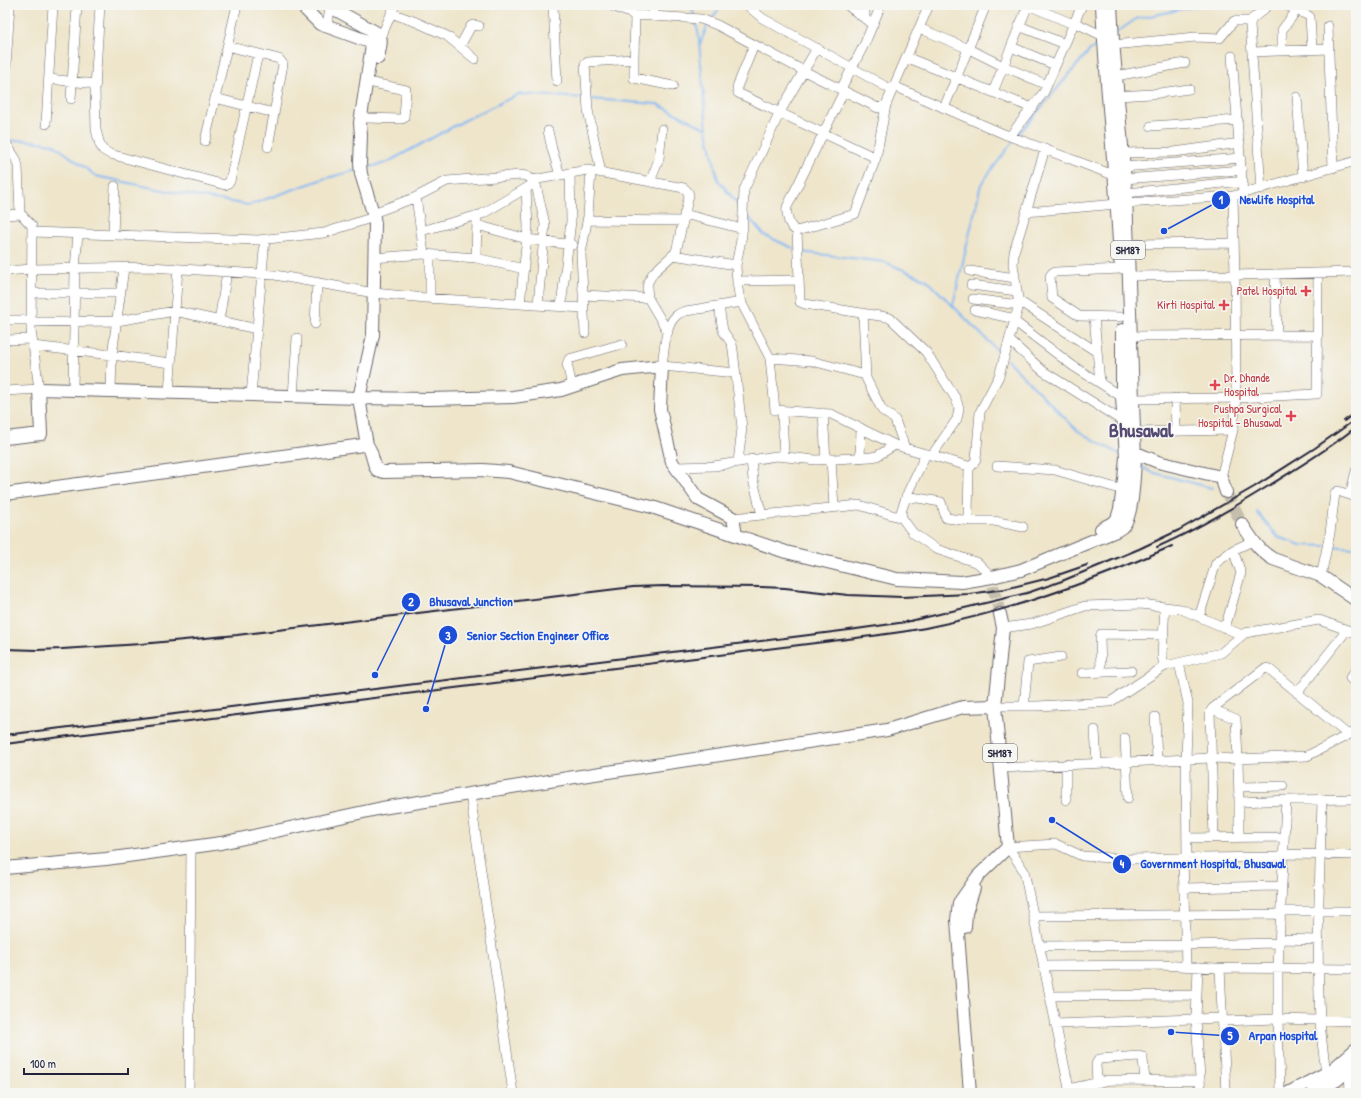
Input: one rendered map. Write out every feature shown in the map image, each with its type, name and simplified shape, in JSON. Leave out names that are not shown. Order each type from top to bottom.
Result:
[{"type":"main road","points":[[302,6],[317,22],[370,42],[377,41]]},
{"type":"main road","points":[[330,6],[379,34],[366,101],[360,123],[360,169],[373,215],[374,293],[373,335],[359,398],[367,445],[374,466],[377,470],[384,472],[483,470],[509,472],[652,507],[786,552],[897,579],[962,582],[995,579]]},
{"type":"main road","name":"SH187","points":[[1102,6],[1116,76],[1122,153],[1121,174]]},
{"type":"main road","name":"SH187","points":[[995,579],[1021,570],[1120,529],[1128,518],[1127,483],[1134,432],[1127,398],[1122,317],[1128,244],[1108,40]]},
{"type":"main road","points":[[361,135],[366,118],[366,101],[373,82],[377,41]]},
{"type":"main road","name":"SH187","points":[[1123,200],[1125,273],[1130,336],[1127,398],[1124,422],[1131,456]]},
{"type":"main road","points":[[5,438],[41,434],[39,389],[359,398],[513,396],[561,390],[622,370],[662,366],[660,409],[672,462],[698,499],[732,518],[736,535]]},
{"type":"main road","points":[[5,494],[367,445]]},
{"type":"main road","points":[[1131,456],[1222,477],[1226,492]]},
{"type":"main road","points":[[1242,524],[1253,541],[1266,555],[1273,559],[1321,576],[1356,600]]},
{"type":"main road","name":"SH187","points":[[1000,614],[1003,628],[995,706],[1008,847]]},
{"type":"main road","points":[[5,868],[106,859],[191,848],[221,843],[382,808],[568,778],[887,730],[963,707],[995,706]]},
{"type":"main road","points":[[977,1093],[971,1055],[962,940],[965,920],[976,880],[981,872],[1008,847]]},
{"type":"main road","points":[[1288,1093],[1326,1074],[1356,1049]]},
{"type":"main road","points":[[970,1093],[971,1055]]},
{"type":"main road","points":[[1313,1093],[1325,1090],[1352,1066]]},
{"type":"street","points":[[5,81],[10,5]]},
{"type":"street","points":[[46,124],[53,5]]},
{"type":"street","points":[[71,98],[77,5]]},
{"type":"street","points":[[100,5],[96,84],[96,130],[100,145],[103,150],[110,154],[225,185],[227,184],[230,181],[258,54]]},
{"type":"street","points":[[205,141],[237,5]]},
{"type":"street","points":[[553,5],[557,81]]},
{"type":"street","points":[[610,5],[635,15],[701,19],[717,25],[878,108],[886,105]]},
{"type":"street","points":[[654,5],[654,17]]},
{"type":"street","points":[[747,5],[762,18],[852,68],[893,88],[1045,149],[1121,174],[1242,170]]},
{"type":"street","points":[[847,5],[873,25]]},
{"type":"street","points":[[865,5],[865,19]]},
{"type":"street","points":[[797,231],[792,227],[787,213],[787,207],[824,133],[881,5]]},
{"type":"street","points":[[797,231],[855,214],[876,158],[886,105],[929,5]]},
{"type":"street","points":[[944,108],[986,5]]},
{"type":"street","points":[[993,92],[1028,5],[1074,23],[1108,40],[1196,37],[1220,38],[1234,21],[1251,21]]},
{"type":"street","points":[[1010,136],[1041,96],[1082,5]]},
{"type":"street","points":[[1261,189],[1250,27],[1251,21],[1269,5]]},
{"type":"street","points":[[1286,5],[1310,17],[1312,50]]},
{"type":"street","points":[[326,26],[330,6]]},
{"type":"street","points":[[377,41],[393,9],[416,22],[441,33],[476,59]]},
{"type":"street","points":[[1282,51],[1282,30],[1298,10]]},
{"type":"street","points":[[635,15],[634,76],[636,80],[673,86]]},
{"type":"street","points":[[460,46],[471,26],[479,26]]},
{"type":"street","points":[[1019,26],[1065,44]]},
{"type":"street","points":[[1328,26],[1333,168]]},
{"type":"street","points":[[919,28],[968,48],[1003,66],[1047,85]]},
{"type":"street","points":[[754,44],[737,87],[738,93],[876,158]]},
{"type":"street","points":[[227,46],[279,59],[283,64],[268,147]]},
{"type":"street","points":[[1011,47],[1055,65]]},
{"type":"street","points":[[817,48],[780,112],[744,190],[743,229],[736,265],[737,281],[742,302],[770,358],[775,410],[831,414],[895,445],[965,465],[968,466],[969,469]]},
{"type":"street","points":[[1252,52],[1329,49]]},
{"type":"street","points":[[1232,56],[1244,193]]},
{"type":"street","points":[[906,57],[1032,108]]},
{"type":"street","points":[[601,173],[588,110],[584,67],[586,63],[634,59]]},
{"type":"street","points":[[1116,76],[1185,63]]},
{"type":"street","points":[[49,79],[96,84]]},
{"type":"street","points":[[366,118],[402,120],[404,118],[406,90],[373,82]]},
{"type":"street","points":[[1117,96],[1189,89]]},
{"type":"street","points":[[1297,96],[1303,177]]},
{"type":"street","points":[[215,98],[274,113]]},
{"type":"street","points":[[1151,126],[1238,120]]},
{"type":"street","points":[[650,182],[659,159],[662,129]]},
{"type":"street","points":[[548,131],[560,175]]},
{"type":"street","points":[[1122,153],[1174,152],[1240,143]]},
{"type":"street","points":[[5,382],[5,391],[39,389],[31,321],[32,226],[20,214],[18,166],[16,159],[7,145]]},
{"type":"street","points":[[971,521],[968,516],[969,469],[976,460],[980,412],[999,376],[1019,303],[1013,264],[1014,252],[1045,149]]},
{"type":"street","points":[[1121,174],[1241,158]]},
{"type":"street","points":[[1123,200],[1233,196],[1356,161]]},
{"type":"street","points":[[421,231],[477,221],[489,211],[534,182],[583,170],[687,190],[689,195],[677,249],[673,255],[653,272],[647,288],[648,298],[668,332]]},
{"type":"street","points":[[585,333],[581,254],[588,220],[591,171]]},
{"type":"street","points":[[561,307],[571,221],[570,173]]},
{"type":"street","points":[[32,232],[265,239],[324,233],[373,215],[450,181],[521,174],[530,177],[534,182],[545,231],[538,305]]},
{"type":"street","points":[[1026,212],[1123,200],[1243,181]]},
{"type":"street","points":[[113,235],[115,186]]},
{"type":"street","points":[[520,304],[528,223],[526,188]]},
{"type":"street","points":[[1222,477],[1233,430],[1236,398],[1233,196]]},
{"type":"street","points":[[416,197],[421,231],[427,254],[430,298]]},
{"type":"street","points":[[5,215],[20,214]]},
{"type":"street","points":[[588,220],[684,218],[743,229]]},
{"type":"street","points":[[477,221],[527,239],[582,245]]},
{"type":"street","points":[[476,258],[477,221]]},
{"type":"street","points":[[797,231],[800,300],[802,304],[886,317],[894,321],[930,356],[956,399],[959,408],[957,419],[929,454],[906,496],[901,512],[902,518],[913,533],[936,549],[978,563],[995,579]]},
{"type":"street","points":[[73,390],[74,293],[78,234]]},
{"type":"street","points":[[251,395],[265,239]]},
{"type":"street","points":[[1128,244],[1234,243]]},
{"type":"street","points":[[374,258],[427,254],[476,258],[524,270]]},
{"type":"street","points":[[673,255],[736,265]]},
{"type":"street","points":[[5,271],[32,269],[150,267],[263,274],[374,293],[583,308]]},
{"type":"street","points":[[111,392],[112,354],[124,268]]},
{"type":"street","points":[[169,393],[178,269]]},
{"type":"street","points":[[970,271],[1015,278]]},
{"type":"street","points":[[219,320],[227,272]]},
{"type":"street","points":[[1122,317],[1094,317],[1076,315],[1052,298],[1051,274],[1055,272],[1235,275],[1356,272]]},
{"type":"street","points":[[975,310],[1014,320],[1070,364],[1127,398],[1236,398],[1317,394],[1318,273]]},
{"type":"street","points":[[1275,274],[1277,335]]},
{"type":"street","points":[[737,281],[799,280]]},
{"type":"street","points":[[315,324],[316,282]]},
{"type":"street","points":[[971,285],[1017,291]]},
{"type":"street","points":[[31,293],[120,293]]},
{"type":"street","points":[[583,295],[648,298]]},
{"type":"street","points":[[972,299],[1019,303],[1097,352]]},
{"type":"street","points":[[736,373],[662,366],[670,323],[679,313],[742,302]]},
{"type":"street","points":[[719,306],[722,331],[733,347],[742,428],[738,462]]},
{"type":"street","points":[[5,320],[117,321],[175,311],[258,329]]},
{"type":"street","points":[[863,313],[865,375],[882,410],[895,420],[905,448]]},
{"type":"street","points":[[1094,317],[1100,383]]},
{"type":"street","points":[[1130,336],[1318,336]]},
{"type":"street","points":[[293,396],[297,338]]},
{"type":"street","points":[[5,340],[171,363]]},
{"type":"street","points":[[1008,342],[1043,371],[1124,422]]},
{"type":"street","points":[[572,386],[567,364],[569,359],[622,344]]},
{"type":"street","points":[[770,358],[812,361],[865,375]]},
{"type":"street","points":[[1175,398],[1176,431]]},
{"type":"street","points":[[782,410],[784,456]]},
{"type":"street","points":[[824,413],[834,508]]},
{"type":"street","points":[[860,458],[861,428]]},
{"type":"street","points":[[1134,432],[1233,430]]},
{"type":"street","points":[[676,467],[714,466],[774,456],[813,460],[860,458],[877,456],[895,445]]},
{"type":"street","points":[[751,460],[753,480],[762,515]]},
{"type":"street","points":[[997,466],[1056,470],[1127,483]]},
{"type":"street","points":[[1321,576],[1330,532],[1335,492],[1353,496],[1356,471]]},
{"type":"street","points":[[906,496],[941,502],[946,518],[971,521],[994,521],[1023,526]]},
{"type":"street","points":[[732,518],[862,505],[902,518]]},
{"type":"street","points":[[1199,617],[1216,563],[1233,550],[1253,541]]},
{"type":"street","points":[[1225,628],[1241,572],[1233,550]]},
{"type":"street","points":[[1003,628],[1032,624],[1090,605],[1141,604],[1181,609],[1242,635]]},
{"type":"street","points":[[1164,667],[1162,655],[1165,607]]},
{"type":"street","points":[[995,706],[1110,702],[1164,667],[1221,653],[1245,633],[1319,620],[1356,633]]},
{"type":"street","points":[[1297,692],[1347,630]]},
{"type":"street","points":[[1101,672],[1101,634],[1164,635]]},
{"type":"street","points":[[1024,706],[1028,662],[1061,657]]},
{"type":"street","points":[[1179,663],[1188,703],[1184,888],[1186,966]]},
{"type":"street","points":[[1001,768],[1157,760],[1211,758],[1238,759],[1308,756],[1352,733],[1297,692],[1268,668],[1265,668],[1212,709],[1210,714],[1211,758],[1214,837]]},
{"type":"street","points":[[1356,670],[1350,678],[1356,684]]},
{"type":"street","points":[[1082,673],[1131,672]]},
{"type":"street","points":[[1212,709],[1236,719],[1240,786],[1239,837]]},
{"type":"street","points":[[1155,717],[1157,760]]},
{"type":"street","points":[[1095,730],[1097,763]]},
{"type":"street","points":[[1125,738],[1128,798]]},
{"type":"street","points":[[1066,764],[1066,800]]},
{"type":"street","points":[[1240,786],[1282,786]]},
{"type":"street","points":[[470,794],[513,1093]]},
{"type":"street","points":[[1239,802],[1356,799]]},
{"type":"street","points":[[1280,1093],[1278,968],[1286,800]]},
{"type":"street","points":[[1322,800],[1319,968],[1320,1020],[1326,1074]]},
{"type":"street","points":[[1186,838],[1284,837]]},
{"type":"street","points":[[1200,1081],[1109,1080],[1097,1082],[1070,1091],[1024,871],[1008,847],[1053,843],[1082,856],[1125,859],[1320,854],[1356,855]]},
{"type":"street","points":[[189,1093],[191,848]]},
{"type":"street","points":[[1184,888],[1282,886]]},
{"type":"street","points":[[1033,916],[1185,915],[1356,911]]},
{"type":"street","points":[[1039,946],[1185,945],[1319,940]]},
{"type":"street","points":[[1043,966],[1160,965],[1220,968],[1356,969]]},
{"type":"street","points":[[1198,967],[1196,1019],[1201,1093]]},
{"type":"street","points":[[1220,968],[1226,1093]]},
{"type":"street","points":[[1050,996],[1197,995]]},
{"type":"street","points":[[1055,1024],[1196,1019],[1356,1021]]},
{"type":"street","points":[[1097,1082],[1096,1064],[1099,1059],[1139,1056],[1143,1059],[1145,1081]]},
{"type":"street","points":[[1350,1093],[1352,1066]]},
{"type":"waterway","points":[[691,5],[694,15]]},
{"type":"waterway","points":[[711,20],[722,5]]},
{"type":"waterway","points":[[1117,32],[1136,19],[1201,5]]},
{"type":"waterway","points":[[695,22],[698,31],[707,130],[718,180],[739,206]]},
{"type":"waterway","points":[[700,44],[708,24]]},
{"type":"waterway","points":[[1017,136],[1089,51],[1100,43]]},
{"type":"waterway","points":[[365,168],[386,163],[469,118],[519,94],[585,98]]},
{"type":"waterway","points":[[590,99],[657,104],[707,129]]},
{"type":"waterway","points":[[8,141],[24,140],[53,144],[96,176],[172,192],[249,205],[323,179],[357,170]]},
{"type":"waterway","points":[[953,305],[981,184],[1014,140]]},
{"type":"waterway","points":[[746,214],[764,235],[795,249]]},
{"type":"waterway","points":[[801,252],[885,262],[927,280],[1001,354]]},
{"type":"waterway","points":[[1007,360],[1078,431],[1121,455]]},
{"type":"waterway","points":[[1139,465],[1151,472],[1212,488]]},
{"type":"waterway","points":[[1257,512],[1278,537],[1301,545],[1325,546]]},
{"type":"waterway","points":[[1329,546],[1356,548]]},
{"type":"tunnel","points":[[1226,492],[1242,524]]},
{"type":"tunnel","points":[[993,586],[1000,614]]},
{"type":"railway","points":[[1344,421],[1356,412]]},
{"type":"railway","points":[[5,735],[906,622],[1027,593],[1062,581],[1139,549],[1179,530],[1254,487],[1315,448],[1356,419]]},
{"type":"railway","points":[[1157,547],[1200,526],[1242,502],[1314,458],[1356,427]]},
{"type":"railway","points":[[5,744],[897,633],[961,620],[1023,603],[1083,583],[1172,546]]},
{"type":"railway","points":[[5,649],[62,649],[141,644],[237,635],[633,587],[761,587],[785,588],[848,595],[902,597],[969,594],[1005,589],[1049,578],[1087,565]]},
{"type":"place","name":"Newlife Hospital","points":[[1164,231]]},
{"type":"place","name":"Patel Hospital","points":[[1306,291]]},
{"type":"place","name":"Kirti Hospital","points":[[1224,305]]},
{"type":"place","name":"Dr. Dhande Hospital","points":[[1215,385]]},
{"type":"place","name":"Pushpa Surgical Hospital - Bhusawal","points":[[1291,416]]},
{"type":"place","name":"Bhusaval Junction","points":[[375,675]]},
{"type":"place","name":"Senior Section Engineer Office","points":[[426,709]]},
{"type":"place","name":"Government Hospital, Bhusawal","points":[[1052,820]]},
{"type":"place","name":"Arpan Hospital","points":[[1171,1032]]},
{"type":"district","name":"Bhusawal","points":[[1141,430]]}]
